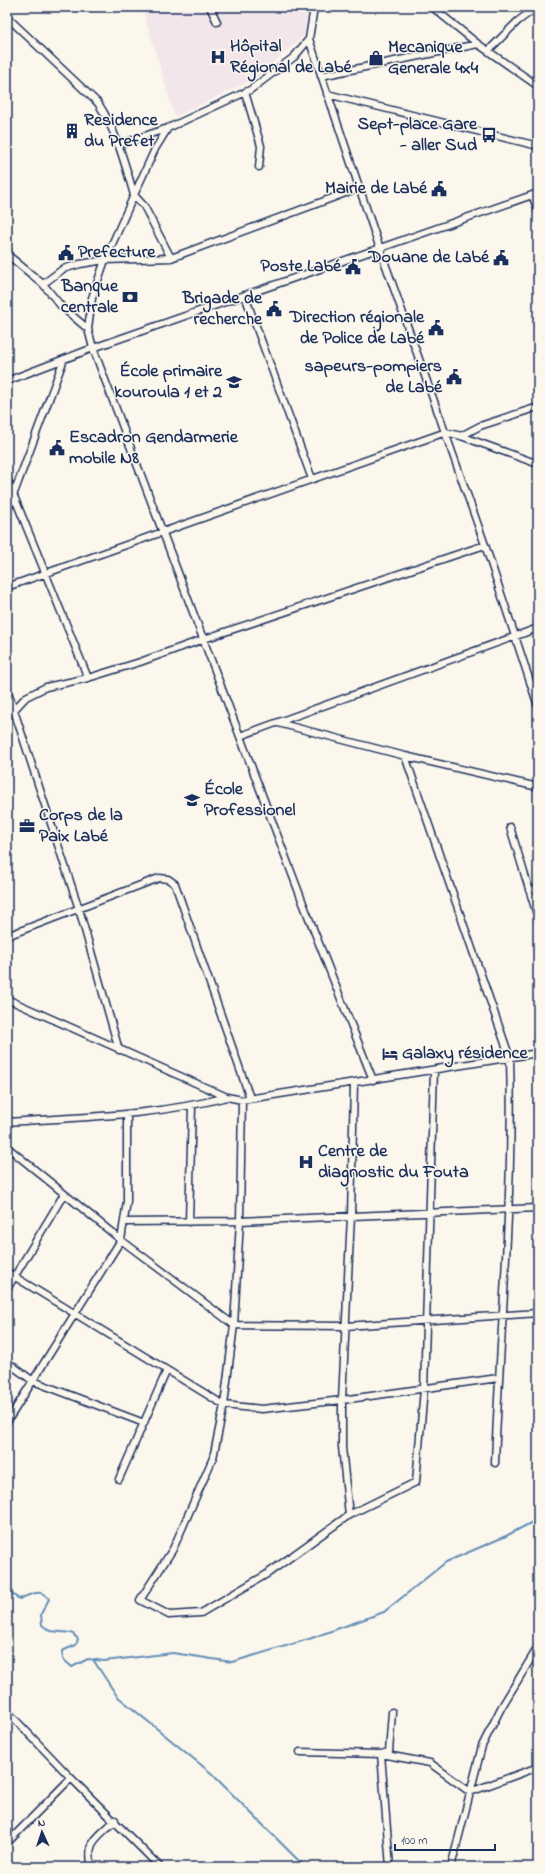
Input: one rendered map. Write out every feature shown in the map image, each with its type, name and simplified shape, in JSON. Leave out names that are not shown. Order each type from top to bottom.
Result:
[{"type":"street","points":[[210,7],[217,22]]},
{"type":"street","points":[[314,7],[309,39],[380,249],[485,545],[514,637],[538,706]]},
{"type":"street","points":[[432,7],[478,44],[538,86]]},
{"type":"street","points":[[488,51],[518,21],[537,7]]},
{"type":"street","points":[[7,17],[98,103],[108,118],[134,195],[144,206],[171,258]]},
{"type":"street","points":[[118,145],[168,128],[245,92],[294,57],[309,39]]},
{"type":"street","points":[[321,76],[478,44]]},
{"type":"street","points":[[245,92],[261,146],[259,167]]},
{"type":"street","points":[[327,94],[538,146]]},
{"type":"street","points":[[168,128],[155,149],[105,260],[92,298],[88,329],[93,348],[303,903],[373,1080]]},
{"type":"street","points":[[43,284],[63,269],[105,260],[171,258],[359,188]]},
{"type":"street","points":[[7,380],[93,348],[535,194],[538,210]]},
{"type":"street","points":[[8,255],[43,284],[61,306],[88,329]]},
{"type":"street","points":[[245,296],[312,480]]},
{"type":"street","points":[[7,512],[64,359]]},
{"type":"street","points":[[461,436],[480,426],[538,407]]},
{"type":"street","points":[[7,587],[446,432],[538,464]]},
{"type":"street","points":[[7,479],[44,574],[88,678]]},
{"type":"street","points":[[7,712],[14,710],[26,697],[40,690],[88,678],[140,662],[204,639],[485,545]]},
{"type":"street","points":[[240,736],[538,628]]},
{"type":"street","points":[[7,689],[79,909],[119,1050]]},
{"type":"street","points":[[278,723],[405,756],[538,787]]},
{"type":"street","points":[[405,756],[510,1058],[511,1103],[509,1210],[498,1378],[495,1463]]},
{"type":"street","points":[[510,827],[538,918]]},
{"type":"street","points":[[7,936],[159,878],[168,879],[175,884],[250,1098]]},
{"type":"street","points":[[529,890],[538,889]]},
{"type":"street","points":[[7,999],[227,1097],[242,1100],[538,1053]]},
{"type":"street","points":[[242,1100],[240,1221],[234,1325],[224,1405],[213,1458],[173,1549],[140,1600],[169,1615],[201,1613],[268,1574],[349,1515],[416,1482],[424,1388],[434,1070]]},
{"type":"street","points":[[349,1515],[342,1447],[342,1400],[351,1216],[354,1083]]},
{"type":"street","points":[[7,1122],[127,1114],[192,1106],[227,1097]]},
{"type":"street","points":[[189,1222],[192,1106]]},
{"type":"street","points":[[7,1422],[121,1240],[125,1222],[127,1201],[127,1114]]},
{"type":"street","points":[[7,1147],[121,1240],[234,1325],[346,1326],[538,1312]]},
{"type":"street","points":[[7,1289],[64,1194]]},
{"type":"street","points":[[125,1222],[240,1221],[538,1208]]},
{"type":"street","points":[[7,1272],[75,1312],[224,1405],[262,1408],[342,1400],[498,1378]]},
{"type":"street","points":[[7,1362],[33,1381],[144,1423]]},
{"type":"street","points":[[119,1479],[167,1370]]},
{"type":"street","points":[[451,1867],[482,1746],[501,1708],[538,1647]]},
{"type":"street","points":[[7,1711],[71,1778],[115,1820],[160,1867]]},
{"type":"street","points":[[381,1754],[389,1752],[392,1712]]},
{"type":"street","points":[[300,1752],[381,1754],[430,1763],[470,1792]]},
{"type":"street","points":[[381,1754],[390,1867]]},
{"type":"street","points":[[470,1792],[538,1767]]},
{"type":"street","points":[[7,1843],[71,1778]]},
{"type":"street","points":[[92,1867],[89,1854],[91,1844],[115,1820]]},
{"type":"shaded area","name":"Hôpital Régional de Labé","points":[[142,7],[309,7],[304,36],[254,79],[175,117]]},
{"type":"waterway","points":[[7,1590],[19,1599],[35,1593],[42,1593],[46,1595],[49,1599],[41,1614],[42,1625],[50,1631],[72,1633],[78,1639],[76,1645],[62,1651],[63,1659],[72,1667],[88,1659],[104,1661],[173,1653],[232,1662],[309,1639],[384,1612],[446,1562],[506,1536],[538,1519]]},
{"type":"waterway","points":[[94,1661],[117,1696],[211,1773],[305,1867]]},
{"type":"place","name":"Hôpital Régional de Labé","points":[[218,57]]},
{"type":"place","name":"Mecanique Generale 4x4","points":[[376,58]]},
{"type":"place","name":"Residence du Prefet","points":[[72,131]]},
{"type":"place","name":"Sept-place Gare - aller Sud","points":[[489,135]]},
{"type":"place","name":"Mairie de Labé","points":[[439,189]]},
{"type":"place","name":"Prefecture","points":[[66,253]]},
{"type":"place","name":"Douane de Labé","points":[[501,258]]},
{"type":"place","name":"Poste Labé","points":[[353,267]]},
{"type":"place","name":"Banque centrale","points":[[130,297]]},
{"type":"place","name":"Brigade de recherche","points":[[274,309]]},
{"type":"place","name":"Direction régionale de Police de Labé","points":[[436,328]]},
{"type":"place","name":"sapeurs-pompiers de Labé","points":[[454,377]]},
{"type":"place","name":"École primaire kouroula 1 et 2","points":[[234,382]]},
{"type":"place","name":"Escadron Gendarmerie mobile N8","points":[[57,448]]},
{"type":"place","name":"École Professionel","points":[[192,800]]},
{"type":"place","name":"Corps de la Paix Labé","points":[[27,826]]},
{"type":"place","name":"Galaxy résidence","points":[[390,1054]]},
{"type":"place","name":"Centre de diagnostic du Fouta","points":[[306,1162]]}]
